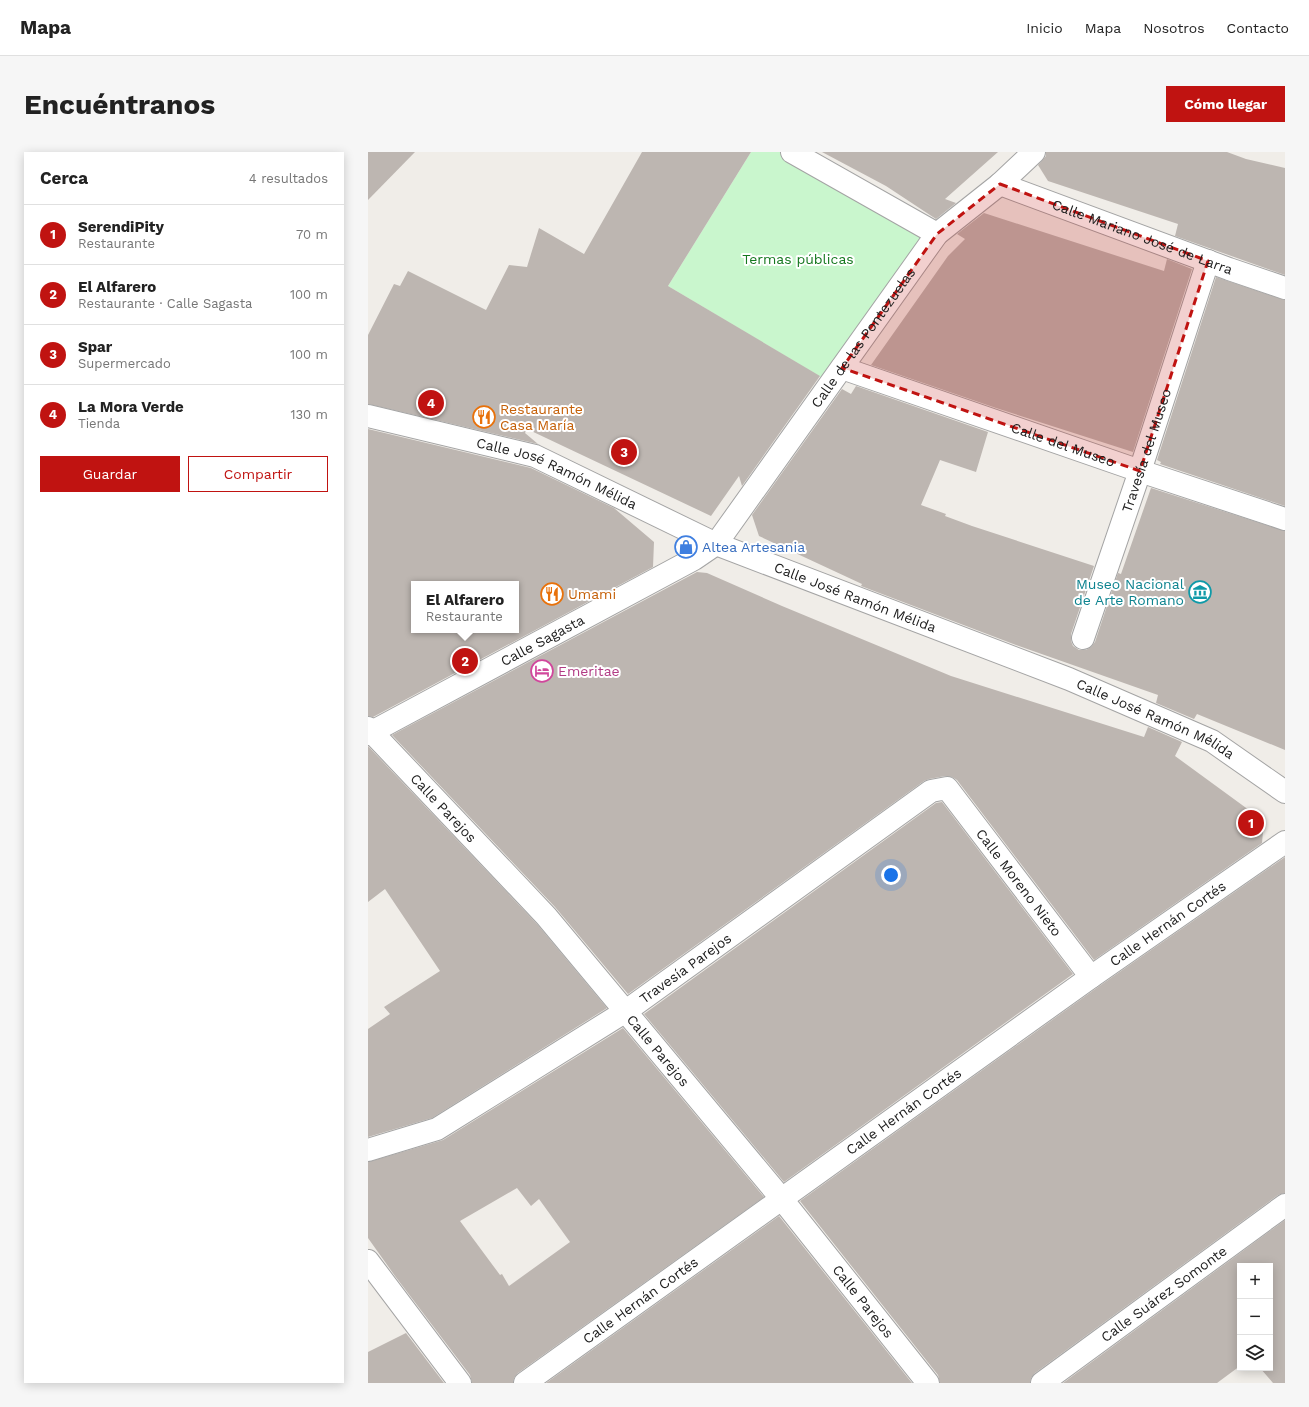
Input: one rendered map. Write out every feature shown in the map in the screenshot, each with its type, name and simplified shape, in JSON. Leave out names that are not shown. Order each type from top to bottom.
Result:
[{"type":"street","points":[[792,152],[937,234]]},
{"type":"street","name":"Calle de las Pontezuelas","points":[[716,544],[937,234],[1000,184],[1034,152]]},
{"type":"street","name":"Calle Mariano José de Larra","points":[[1000,184],[1285,288]]},
{"type":"street","name":"Travesía del Museo","points":[[1083,638],[1140,471],[1208,261]]},
{"type":"street","name":"Calle del Museo","points":[[842,368],[1140,471],[1285,519]]},
{"type":"street","name":"Calle José Ramón Mélida","points":[[368,416],[535,456],[716,544],[1069,680],[1212,741],[1285,792]]},
{"type":"street","name":"Calle Sagasta","points":[[370,731],[694,559],[716,544]]},
{"type":"street","name":"Calle Parejos","points":[[370,731],[546,916],[781,1198],[928,1383]]},
{"type":"street","name":"Travesía Parejos","points":[[368,1150],[437,1129],[626,1011],[931,791],[947,788]]},
{"type":"street","name":"Calle Moreno Nieto","points":[[947,788],[1090,976]]},
{"type":"street","name":"Calle Hernán Cortés","points":[[525,1383],[1090,976],[1285,842]]},
{"type":"street","name":"Calle Suárez Somonte","points":[[1042,1383],[1285,1205]]},
{"type":"street","points":[[368,1261],[460,1383]]},
{"type":"highlighted area","points":[[1000,184],[1208,261],[1140,471],[842,368],[937,234]]},
{"type":"green space","name":"Termas públicas","points":[[751,152],[792,152],[937,234],[831,383],[668,286]]},
{"type":"building","points":[[368,152],[415,152],[368,200]]},
{"type":"building","points":[[642,152],[751,152],[668,286],[820,376],[742,486],[739,476],[711,516],[527,429],[525,433],[538,444],[368,404],[368,335],[394,284],[400,286],[408,271],[486,310],[509,265],[527,267],[539,228],[584,254]]},
{"type":"building","points":[[822,152],[998,152],[945,199],[956,203],[936,219],[886,186]]},
{"type":"building","points":[[1046,152],[1227,152],[1246,159],[1285,168],[1285,275],[1175,236],[1178,224],[1048,181],[1038,165],[1046,156]]},
{"type":"building","points":[[984,213],[1164,271],[1167,259],[1192,269],[1133,452],[996,408],[871,365],[948,256],[965,239],[957,234]]},
{"type":"building","points":[[1216,277],[1285,300],[1285,506],[1160,464],[1161,462],[1157,460]]},
{"type":"building","points":[[856,386],[988,432],[976,472],[940,460],[921,505],[972,526],[1094,566],[1071,634],[1073,646],[1079,650],[1086,650],[1095,642],[1118,573],[1121,574],[1151,488],[1285,531],[1285,750],[1197,714],[1194,719],[1156,703],[1158,695],[1016,645],[861,586],[862,584],[759,536],[752,515],[842,389],[851,394]]},
{"type":"building","points":[[368,429],[531,468],[614,508],[654,542],[653,567],[373,717],[368,716]]},
{"type":"building","points":[[697,572],[707,573],[782,606],[951,676],[1144,737],[1148,727],[1182,742],[1175,756],[1264,821],[1262,843],[1094,960],[957,780],[952,777],[945,776],[929,779],[924,781],[628,994],[555,907],[392,735]]},
{"type":"building","points":[[368,746],[537,924],[607,1008],[432,1118],[368,1137],[368,1029],[390,1014],[384,1007],[440,971],[385,889],[368,902]]},
{"type":"building","points":[[942,802],[1073,974],[784,1182],[644,1014],[936,803]]},
{"type":"building","points":[[1285,857],[1285,1193],[1278,1195],[1035,1373],[1031,1378],[1030,1383],[940,1383],[938,1375],[800,1201],[1098,987]]},
{"type":"building","points":[[623,1028],[764,1197],[518,1373],[514,1378],[513,1383],[472,1383],[470,1375],[368,1238],[368,1162],[443,1140]],"holes":[[[517,1188],[531,1206],[539,1199],[570,1242],[509,1286],[502,1274],[500,1275],[460,1221]]]},
{"type":"building","points":[[779,1216],[912,1383],[546,1383]]},
{"type":"building","points":[[1285,1220],[1285,1383],[1273,1383],[1263,1371],[1273,1371],[1273,1263],[1237,1263],[1237,1368],[1217,1383],[1063,1383]]},
{"type":"building","points":[[406,1333],[444,1383],[368,1383],[368,1352]]},
{"type":"place","name":"La Mora Verde","points":[[431,403]]},
{"type":"place","name":"Restaurante Casa María","points":[[484,417]]},
{"type":"place","name":"Spar","points":[[624,452]]},
{"type":"place","name":"Altea Artesania","points":[[686,547]]},
{"type":"place","name":"Museo Nacional de Arte Romano","points":[[1200,592]]},
{"type":"place","name":"Umami","points":[[552,594]]},
{"type":"place","name":"El Alfarero","points":[[465,661]]},
{"type":"place","name":"Emeritae","points":[[542,671]]},
{"type":"place","name":"SerendiPity","points":[[1251,823]]}]
